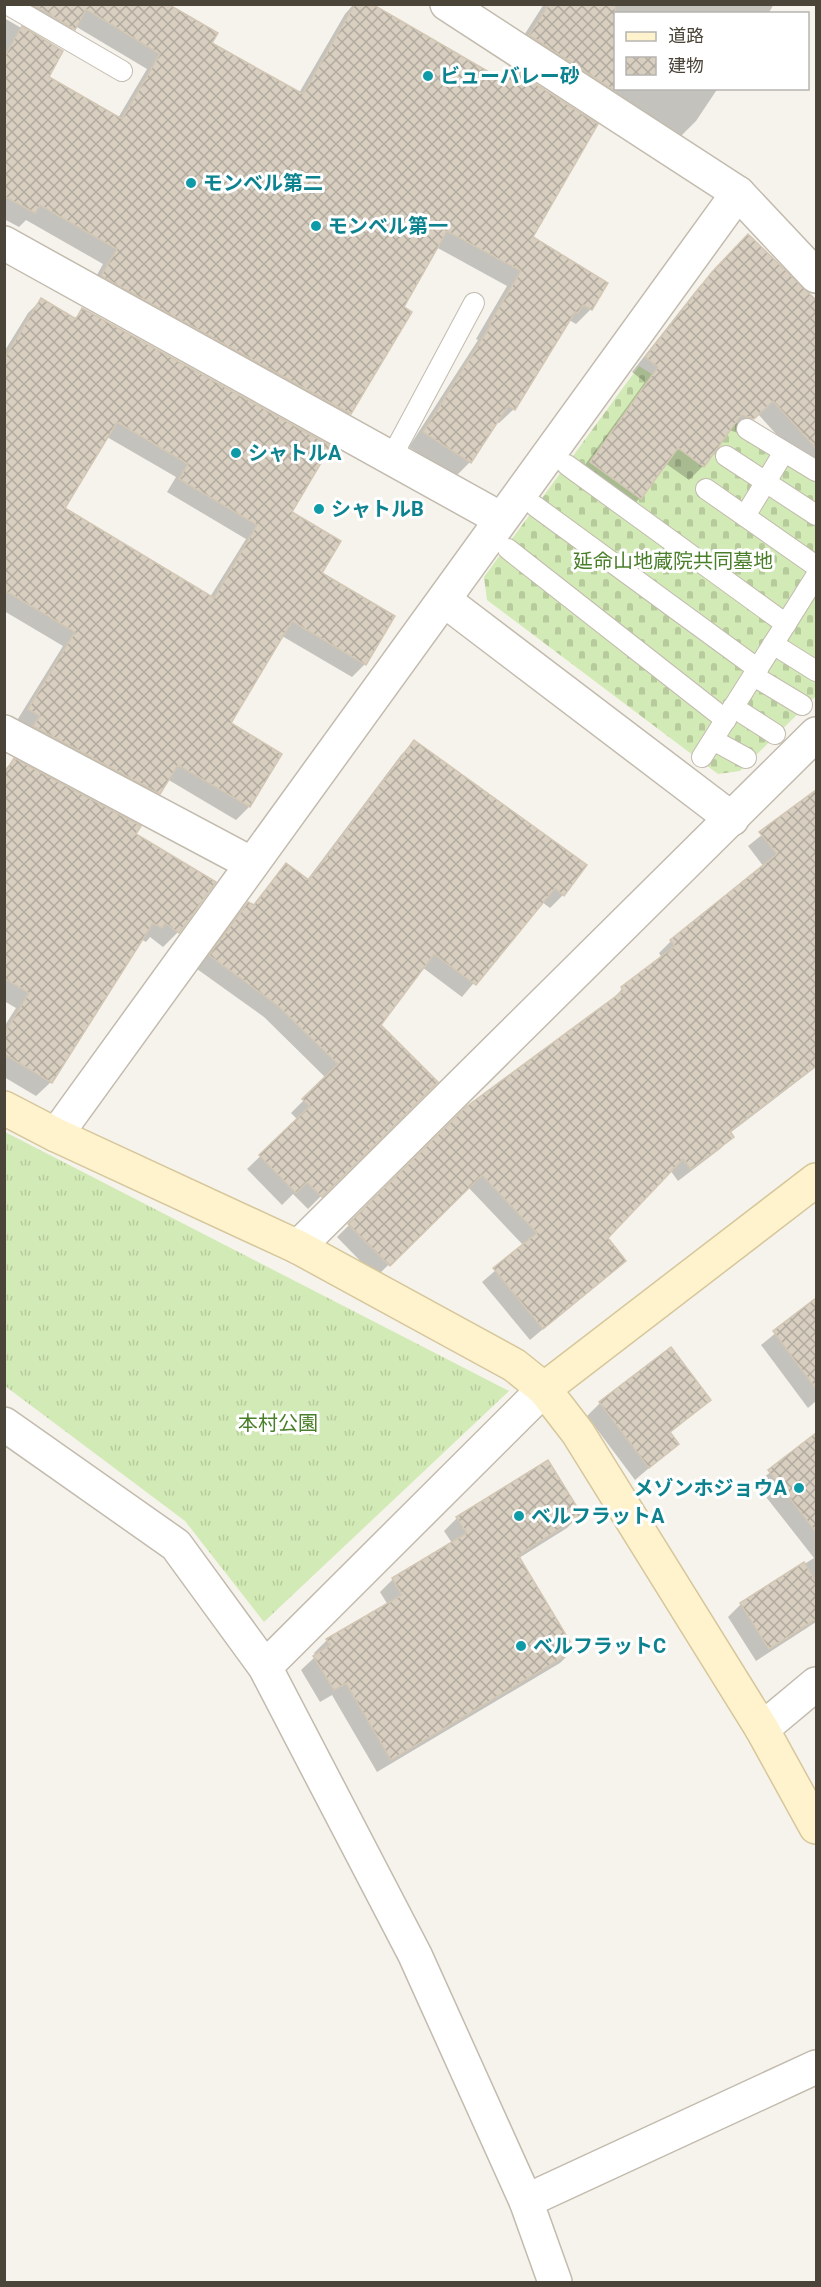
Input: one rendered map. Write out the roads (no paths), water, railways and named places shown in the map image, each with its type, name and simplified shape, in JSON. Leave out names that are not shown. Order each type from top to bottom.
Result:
[{"type":"street","points":[[452,6],[738,193],[816,276]]},
{"type":"street","points":[[56,1135],[444,600],[505,534],[738,193]]},
{"type":"street","points":[[4,243],[391,458],[505,534]]},
{"type":"street","points":[[444,600],[732,819]]},
{"type":"street","points":[[4,732],[252,864]]},
{"type":"street","points":[[298,1247],[816,734]]},
{"type":"street","points":[[4,1108],[56,1135],[298,1247],[514,1365],[544,1389],[578,1433],[762,1729],[816,1827]]},
{"type":"street","points":[[265,1667],[544,1389],[816,1180]]},
{"type":"street","points":[[4,1424],[176,1545],[265,1667],[415,1955],[526,2201],[555,2283]]},
{"type":"street","points":[[762,1729],[816,1684]]},
{"type":"street","points":[[526,2201],[816,2067]]},
{"type":"lane","points":[[7,4],[122,71]]},
{"type":"lane","points":[[391,458],[474,303]]},
{"type":"lane","points":[[747,429],[816,471]]},
{"type":"lane","points":[[745,516],[784,452]]},
{"type":"lane","points":[[726,456],[816,515]]},
{"type":"lane","points":[[567,465],[786,624]]},
{"type":"lane","points":[[706,489],[816,566]]},
{"type":"lane","points":[[535,506],[802,705]]},
{"type":"lane","points":[[505,534],[730,713],[775,734]]},
{"type":"lane","points":[[702,757],[786,624],[809,604],[816,576]]},
{"type":"lane","points":[[773,644],[816,671]]},
{"type":"lane","points":[[713,740],[746,758]]},
{"type":"place","name":"ビューバレー砂","points":[[428,76]]},
{"type":"place","name":"モンベル第二","points":[[191,183]]},
{"type":"place","name":"モンベル第一","points":[[316,226]]},
{"type":"place","name":"シャトルA","points":[[236,453]]},
{"type":"place","name":"シャトルB","points":[[319,509]]},
{"type":"place","name":"メゾンホジョウA","points":[[799,1488]]},
{"type":"place","name":"ベルフラットA","points":[[519,1516]]},
{"type":"place","name":"ベルフラットC","points":[[521,1646]]},
{"type":"park label","name":"延命山地蔵院共同墓地","points":[[673,561]]},
{"type":"park label","name":"本村公園","points":[[278,1423]]}]
